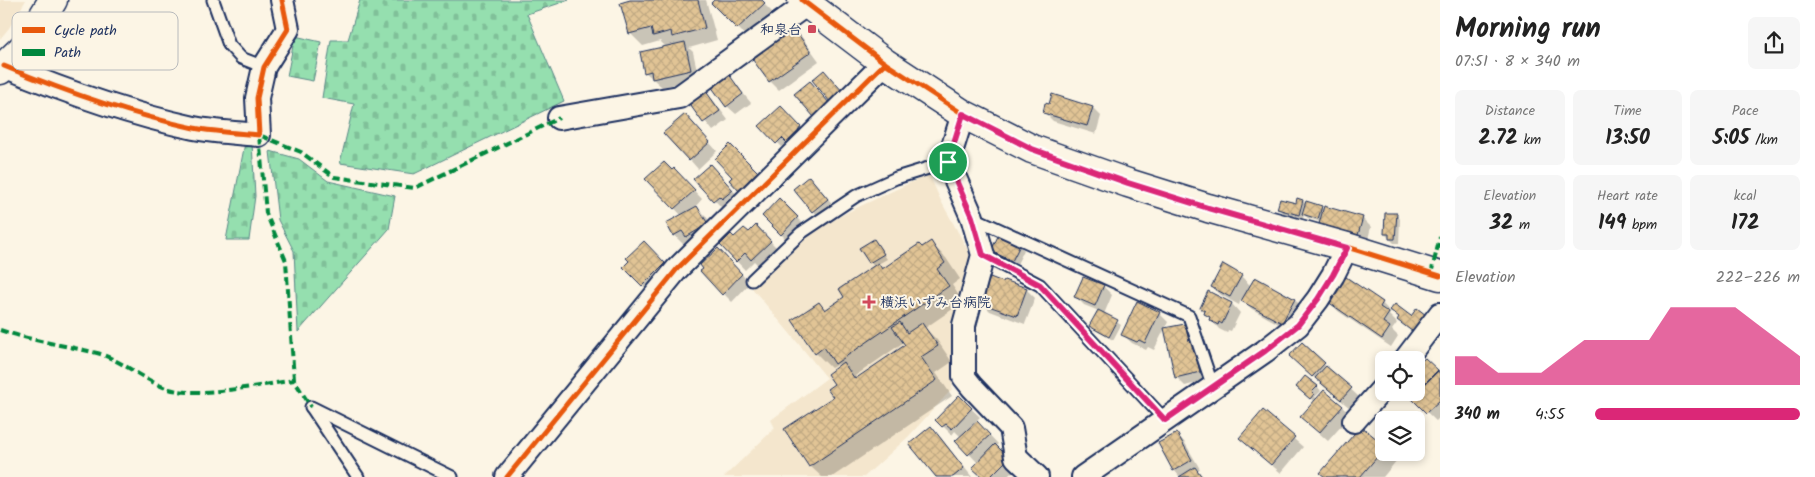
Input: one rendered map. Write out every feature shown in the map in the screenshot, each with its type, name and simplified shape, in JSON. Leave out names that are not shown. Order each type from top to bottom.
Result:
[{"type":"street","points":[[45,12],[53,0]]},
{"type":"street","points":[[12,58],[2,68],[117,109],[196,128],[259,136],[257,98],[264,67],[288,29],[282,0]]},
{"type":"street","points":[[560,118],[680,97],[805,2],[885,63],[963,114],[1032,149],[1119,180],[1208,208],[1440,276]]},
{"type":"street","points":[[507,477],[677,270],[885,63]]},
{"type":"street","points":[[963,114],[948,162],[972,217],[983,255],[964,325],[964,377],[1012,428],[1016,457],[1037,477]]},
{"type":"street","points":[[1083,477],[1213,387],[1298,325],[1318,299],[1347,248]]},
{"type":"street","points":[[1412,351],[1440,314]]},
{"type":"street","points":[[1354,421],[1375,397]]},
{"type":"lane","points":[[213,0],[229,45],[241,58],[264,67]]},
{"type":"lane","points":[[752,280],[802,233],[856,196],[896,178],[948,162]]},
{"type":"lane","points":[[972,217],[1189,316],[1213,387]]},
{"type":"lane","points":[[983,255],[1040,285],[1165,420]]},
{"type":"lane","points":[[358,477],[311,407],[452,477]]},
{"type":"shaded area","points":[[0,0],[26,0],[19,12],[12,12],[12,23],[0,39]]},
{"type":"shaded area","points":[[929,174],[941,201],[970,254],[952,389],[908,437],[864,477],[724,477],[775,428],[771,420],[827,378],[752,288],[812,232],[850,211]]},
{"type":"green space","points":[[360,0],[569,0],[527,14],[564,101],[414,174],[340,163],[354,104],[322,98],[331,40],[348,40]]},
{"type":"green space","points":[[295,36],[321,42],[313,81],[287,76]]},
{"type":"green space","points":[[245,143],[252,143],[255,196],[249,240],[226,240]]},
{"type":"green space","points":[[270,151],[299,159],[328,181],[395,196],[389,229],[298,332],[294,251],[278,220]]},
{"type":"building","points":[[630,0],[698,0],[705,28],[672,37],[671,31],[653,36],[651,28],[629,34],[620,3]]},
{"type":"building","points":[[714,0],[762,0],[765,3],[737,29],[711,3]]},
{"type":"building","points":[[792,26],[811,52],[769,82],[750,56]]},
{"type":"building","points":[[685,42],[691,70],[652,79],[651,71],[644,73],[640,52]]},
{"type":"building","points":[[824,70],[843,92],[830,102],[812,80]]},
{"type":"building","points":[[728,73],[743,94],[726,107],[711,86]]},
{"type":"building","points":[[810,81],[830,104],[814,117],[794,94]]},
{"type":"building","points":[[705,90],[720,111],[703,123],[688,102]]},
{"type":"building","points":[[1052,94],[1093,107],[1087,126],[1043,113],[1045,103],[1049,104]]},
{"type":"building","points":[[781,106],[801,127],[798,131],[802,135],[790,146],[782,138],[776,144],[759,126]]},
{"type":"building","points":[[685,114],[710,142],[689,161],[663,133]]},
{"type":"building","points":[[730,144],[759,173],[740,192],[729,180],[732,177],[715,159]]},
{"type":"building","points":[[664,162],[672,170],[674,168],[695,190],[674,209],[645,179]]},
{"type":"building","points":[[710,164],[733,190],[722,199],[719,196],[713,201],[693,179]]},
{"type":"building","points":[[809,176],[828,199],[812,212],[793,189]]},
{"type":"building","points":[[779,198],[798,217],[781,235],[762,216]]},
{"type":"building","points":[[1297,198],[1303,200],[1299,215],[1277,209],[1280,199],[1296,203]]},
{"type":"building","points":[[1306,201],[1322,206],[1318,219],[1302,214]]},
{"type":"building","points":[[697,206],[708,224],[686,237],[682,231],[673,236],[666,223]]},
{"type":"building","points":[[1324,206],[1363,217],[1358,235],[1319,224]]},
{"type":"building","points":[[1385,213],[1397,213],[1395,239],[1389,239],[1389,234],[1384,234]]},
{"type":"building","points":[[756,225],[771,241],[751,260],[745,253],[736,262],[720,245],[731,234],[734,237],[744,228],[749,232]]},
{"type":"building","points":[[999,234],[1020,245],[1012,261],[991,251]]},
{"type":"building","points":[[874,239],[884,254],[869,263],[859,248]]},
{"type":"building","points":[[644,241],[665,263],[642,286],[623,267],[629,261],[626,258]]},
{"type":"building","points":[[931,241],[945,263],[937,269],[949,286],[835,364],[824,347],[815,354],[792,320],[819,302],[825,310],[844,297],[839,289],[878,263],[882,269],[919,244],[922,247]]},
{"type":"building","points":[[718,248],[742,274],[722,295],[700,271],[703,269],[700,265]]},
{"type":"building","points":[[1223,264],[1242,275],[1230,297],[1211,287]]},
{"type":"building","points":[[990,277],[1027,288],[1017,316],[980,303]]},
{"type":"building","points":[[1083,277],[1104,285],[1095,306],[1074,297]]},
{"type":"building","points":[[1255,277],[1295,299],[1282,323],[1241,301]]},
{"type":"building","points":[[1346,277],[1383,302],[1380,307],[1389,313],[1383,322],[1390,327],[1382,339],[1328,302]]},
{"type":"building","points":[[1208,291],[1232,303],[1222,324],[1219,322],[1218,325],[1209,320],[1210,317],[1204,314],[1205,311],[1200,308]]},
{"type":"building","points":[[1137,301],[1160,312],[1145,343],[1139,340],[1137,342],[1121,335]]},
{"type":"building","points":[[1395,304],[1411,316],[1417,308],[1426,315],[1413,332],[1397,320],[1399,317],[1390,310]]},
{"type":"building","points":[[1098,310],[1118,320],[1109,337],[1089,326]]},
{"type":"building","points":[[900,322],[907,333],[922,323],[938,346],[921,357],[937,380],[809,467],[784,429],[833,397],[827,389],[834,384],[827,374],[843,362],[855,379],[905,345],[892,327]]},
{"type":"building","points":[[1185,324],[1189,341],[1193,340],[1200,372],[1175,378],[1164,328]]},
{"type":"building","points":[[1302,342],[1325,363],[1312,377],[1289,356]]},
{"type":"building","points":[[1425,358],[1438,370],[1425,383]]},
{"type":"building","points":[[1326,366],[1352,388],[1341,400],[1315,378]]},
{"type":"building","points":[[1438,371],[1440,374],[1440,400],[1426,413],[1414,401],[1425,401],[1425,384]]},
{"type":"building","points":[[1305,376],[1318,386],[1312,392],[1314,394],[1310,399],[1296,387]]},
{"type":"building","points":[[1324,390],[1343,406],[1319,433],[1300,417]]},
{"type":"building","points":[[959,395],[972,408],[952,429],[946,424],[942,427],[935,420]]},
{"type":"building","points":[[1263,410],[1295,437],[1271,465],[1239,438]]},
{"type":"building","points":[[977,421],[990,435],[968,455],[955,441]]},
{"type":"building","points":[[931,426],[964,468],[953,477],[936,477],[909,444]]},
{"type":"building","points":[[1361,426],[1375,438],[1375,460],[1360,477],[1325,477],[1320,473]]},
{"type":"building","points":[[1177,433],[1192,460],[1173,471],[1158,443]]},
{"type":"building","points":[[995,444],[1009,458],[990,477],[982,477],[972,468]]},
{"type":"building","points":[[1195,467],[1202,477],[1179,477]]},
{"type":"marked path","points":[[294,380],[286,261],[266,213],[259,135],[301,152],[334,177],[415,188],[559,118]]},
{"type":"marked path","points":[[1431,274],[1440,237]]},
{"type":"marked path","points":[[0,330],[106,356],[169,389],[197,392],[231,390],[294,380],[311,407]]},
{"type":"cycle path","points":[[14,70],[51,85],[146,116],[202,129],[259,135],[257,98],[264,67],[288,29],[282,0]]},
{"type":"cycle path","points":[[802,0],[885,63],[963,114],[1032,149],[1128,183],[1208,208],[1347,247],[1440,276]]},
{"type":"cycle path","points":[[507,477],[677,269],[885,63]]},
{"type":"cycle path","points":[[4,66],[12,69]]},
{"type":"place","name":"和泉台","points":[[812,29]]},
{"type":"place","name":"横浜いずみ台病院","points":[[869,302]]},
{"type":"route","points":[[963,114],[1032,149],[1128,183],[1347,248],[1318,299],[1298,325],[1265,351],[1165,420],[1040,285],[983,255],[972,217],[948,162],[963,114]]}]
